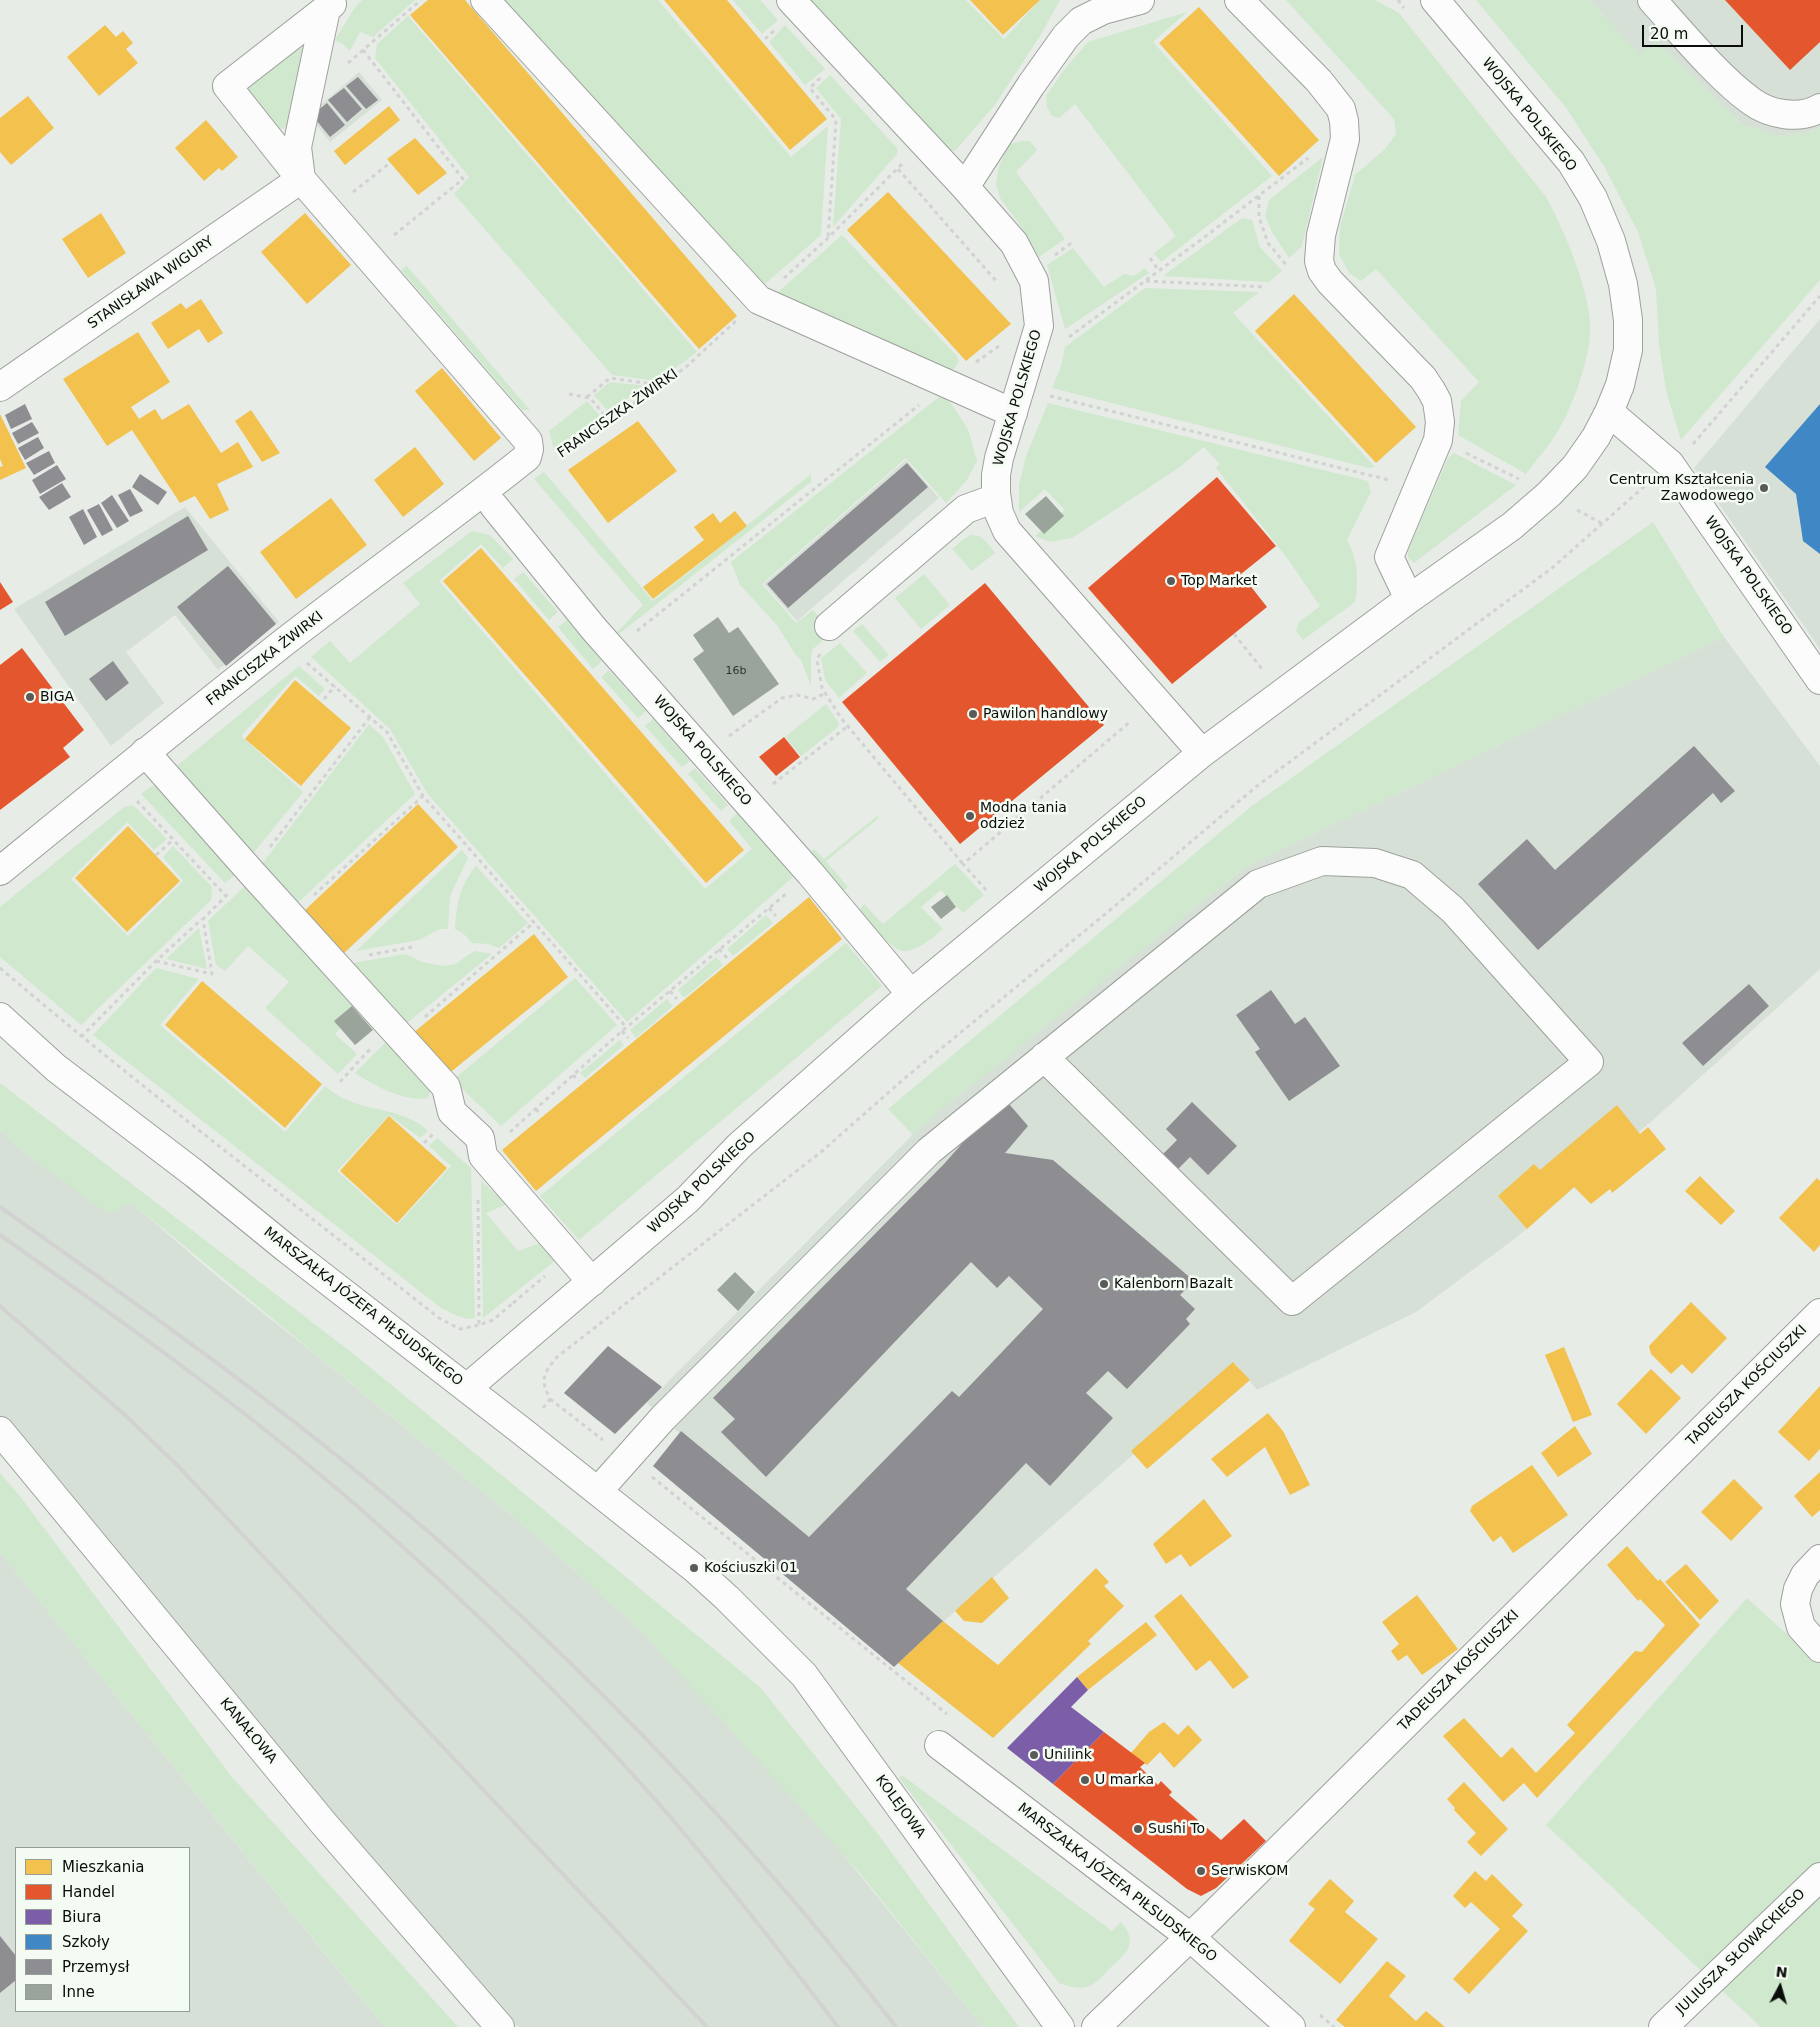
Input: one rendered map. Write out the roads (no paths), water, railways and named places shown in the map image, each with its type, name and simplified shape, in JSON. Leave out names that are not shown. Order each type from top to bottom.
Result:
[{"type":"street","points":[[485,0],[759,300],[1013,413]]},
{"type":"street","name":"WOJSKA POLSKIEGO","points":[[792,0],[964,186],[1014,243],[1034,280],[1039,326],[999,458],[996,498],[999,513],[1007,531],[1202,753]]},
{"type":"street","points":[[964,186],[1066,36],[1098,5],[1140,0]]},
{"type":"street","points":[[1239,0],[1319,81],[1341,109],[1345,139],[1321,235],[1319,261],[1322,271],[1330,282],[1422,378],[1437,401],[1440,422],[1438,440],[1389,557],[1409,599]]},
{"type":"street","name":"WOJSKA POLSKIEGO","points":[[467,1388],[534,1328],[592,1282],[688,1199],[739,1146],[912,994],[1202,753],[1409,599],[1512,526],[1549,494],[1575,467],[1596,437],[1620,385],[1628,350],[1628,320],[1623,284],[1611,242],[1593,198],[1571,162],[1435,0]]},
{"type":"street","points":[[1652,0],[1715,68],[1752,102],[1786,115],[1798,116],[1812,113],[1820,108]]},
{"type":"street","points":[[301,179],[297,147],[331,5]]},
{"type":"street","points":[[301,179],[228,86],[331,5]]},
{"type":"street","name":"FRANCISZKA ŻWIRKI","points":[[0,871],[145,752],[284,642],[527,457],[528,441],[301,179]]},
{"type":"street","name":"STANISŁAWA WIGURY","points":[[0,387],[301,179]]},
{"type":"street","name":"WOJSKA POLSKIEGO","points":[[1609,412],[1670,464],[1820,680]]},
{"type":"street","points":[[825,638],[966,509],[996,498]]},
{"type":"street","name":"WOJSKA POLSKIEGO","points":[[494,506],[613,650],[810,873],[912,994]]},
{"type":"street","points":[[145,752],[446,1087],[452,1112],[480,1138],[483,1156],[592,1282]]},
{"type":"street","points":[[598,1491],[670,1411],[929,1150],[1044,1057],[1258,884],[1322,861],[1375,863],[1412,875],[1453,910],[1589,1062],[1292,1301],[1044,1057]]},
{"type":"street","name":"MARSZAŁKA JÓZEFA PIŁSUDSKIEGO","points":[[0,1017],[56,1068],[195,1174],[287,1249],[524,1432],[694,1568],[727,1598]]},
{"type":"street","name":"TADEUSZA KOŚCIUSZKI","points":[[1096,2027],[1190,1937],[1820,1313]]},
{"type":"street","name":"KANAŁOWA","points":[[0,1431],[325,1825],[500,2027]]},
{"type":"street","points":[[1820,1559],[1804,1575],[1798,1589],[1795,1604],[1801,1626],[1820,1648]]},
{"type":"street","name":"KOLEJOWA","points":[[727,1598],[804,1675],[1060,2027]]},
{"type":"street","name":"MARSZAŁKA JÓZEFA PIŁSUDSKIEGO","points":[[939,1745],[1190,1937],[1291,2027]]},
{"type":"street","name":"JULIUSZA SŁOWACKIEGO","points":[[1664,2027],[1820,1877]]},
{"type":"railway","points":[[0,1207],[176,1333],[291,1419],[403,1510],[457,1557],[575,1667],[687,1782],[795,1902],[896,2027]]},
{"type":"railway","points":[[0,1235],[137,1333],[271,1434],[357,1506],[434,1575],[546,1683],[652,1796],[747,1910],[838,2027]]},
{"type":"railway","points":[[0,1306],[126,1416],[177,1465],[707,2027]]},
{"type":"place","name":"Centrum Kształcenia Zawodowego","points":[[1764,488]]},
{"type":"place","name":"Top Market","points":[[1171,581]]},
{"type":"place","name":"BIGA","points":[[30,697]]},
{"type":"place","name":"Pawilon handlowy","points":[[973,714]]},
{"type":"place","name":"Modna tania odzież","points":[[970,816]]},
{"type":"place","name":"Kalenborn Bazalt","points":[[1104,1284]]},
{"type":"place","name":"Kościuszki 01","points":[[694,1568]]},
{"type":"place","name":"Unilink","points":[[1034,1755]]},
{"type":"place","name":"U marka","points":[[1085,1780]]},
{"type":"place","name":"Sushi To","points":[[1138,1829]]},
{"type":"place","name":"SerwisKOM","points":[[1201,1871]]}]
